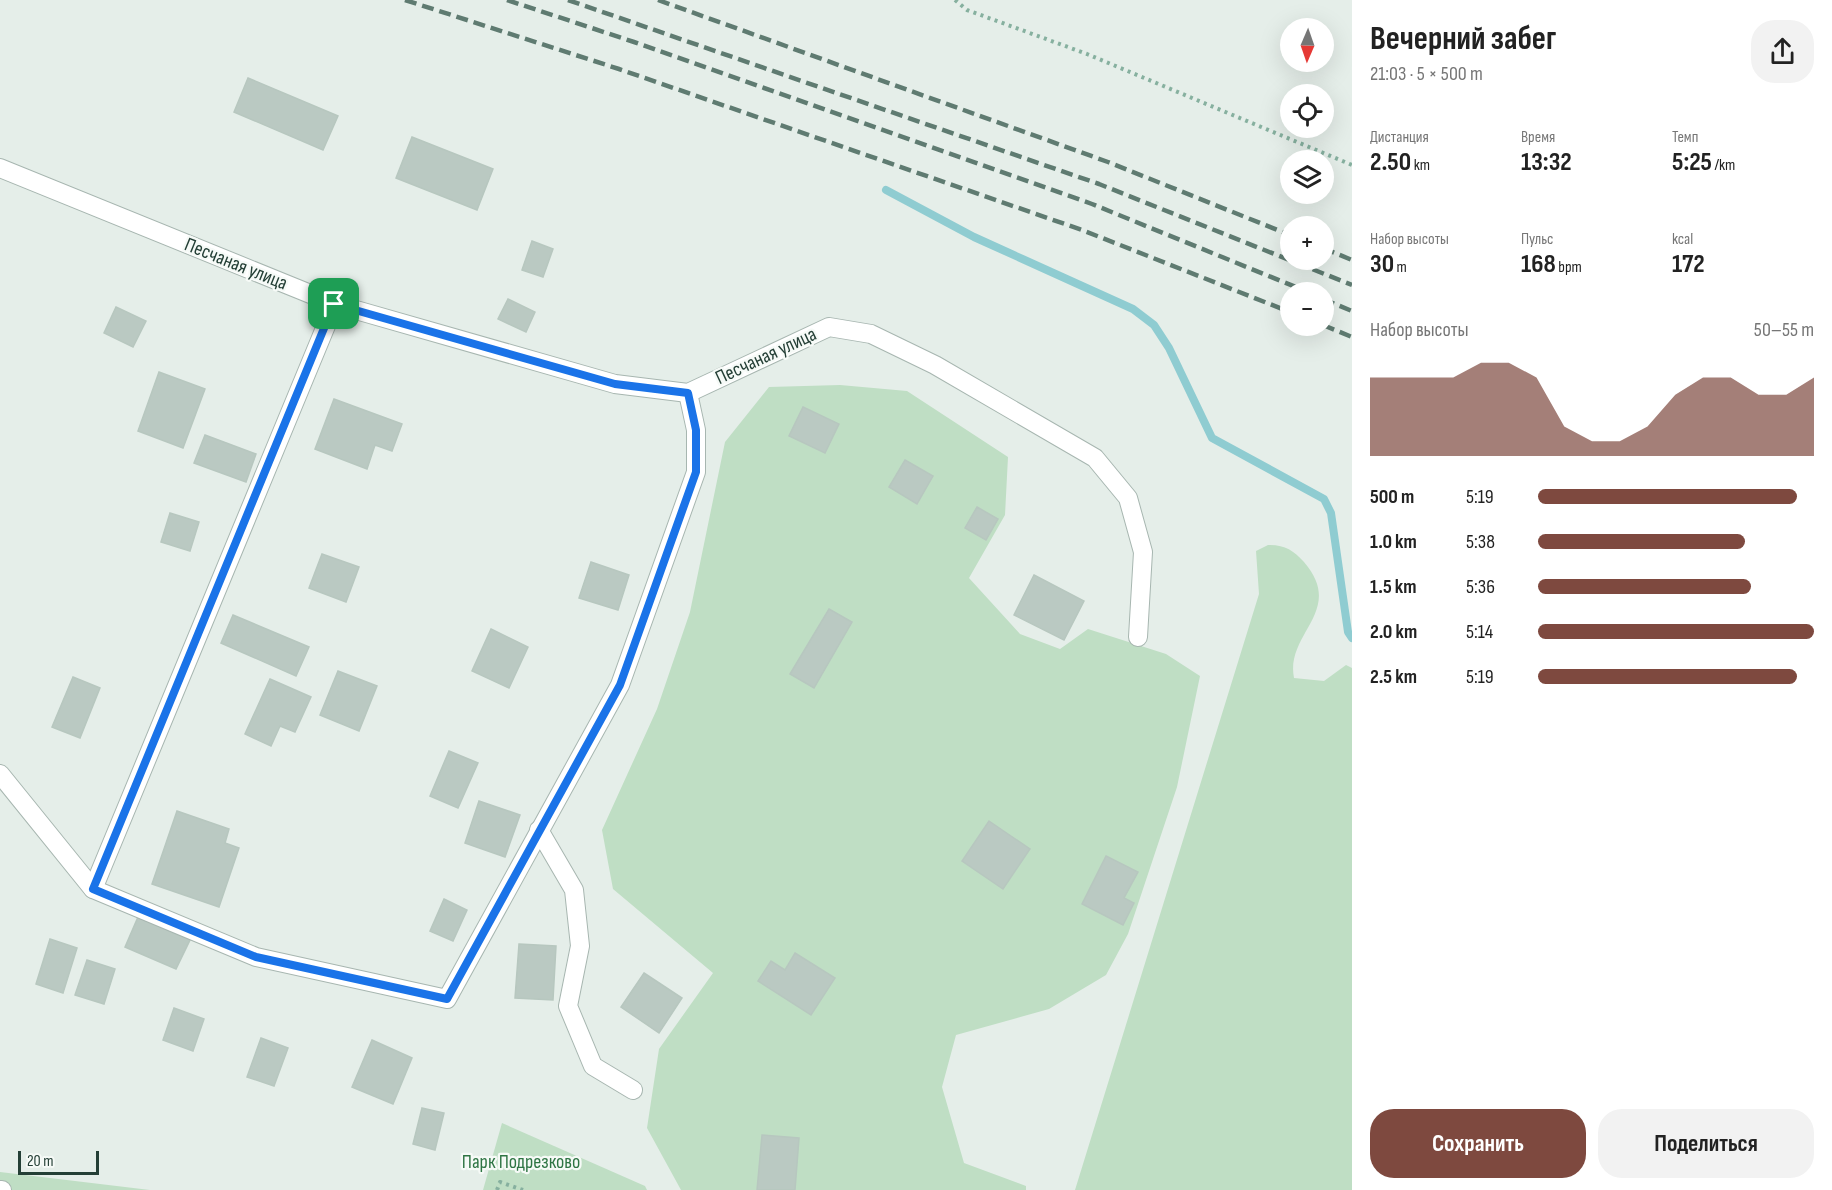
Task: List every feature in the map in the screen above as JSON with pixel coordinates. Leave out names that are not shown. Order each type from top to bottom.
[{"type":"street","name":"Песчаная улица","points":[[0,168],[334,304],[615,384],[688,393],[829,327],[870,334],[935,365],[1095,458],[1128,498],[1143,552],[1138,637]]},
{"type":"street","points":[[93,889],[334,304]]},
{"type":"street","points":[[0,774],[93,889],[256,957],[447,999],[620,685],[696,472],[696,430],[688,393]]},
{"type":"street","points":[[539,830],[574,890],[580,946],[568,1006],[593,1066],[633,1090]]},
{"type":"path","points":[[955,0],[967,10],[1087,54],[1352,165]]},
{"type":"path","points":[[497,1190],[500,1182],[523,1190]]},
{"type":"green space","points":[[840,385],[907,391],[1008,457],[1005,515],[969,578],[1020,634],[1060,649],[1088,629],[1166,654],[1200,676],[1177,787],[1128,934],[1106,975],[1049,1009],[956,1035],[942,1087],[964,1163],[1026,1186],[1026,1190],[681,1190],[647,1128],[659,1049],[713,973],[613,889],[602,830],[657,709],[690,612],[725,442],[769,387]]},
{"type":"green space","points":[[1268,545],[1284,547],[1300,558],[1315,579],[1319,594],[1317,608],[1298,648],[1294,662],[1294,678],[1324,681],[1346,665],[1352,668],[1352,1190],[1075,1190],[1259,594],[1256,551]]},
{"type":"green space","name":"Парк Подрезково","points":[[502,1123],[645,1186],[647,1190],[483,1190]]},
{"type":"green space","points":[[0,1172],[150,1190],[0,1190]]},
{"type":"building","points":[[248,78],[338,116],[323,150],[234,112]]},
{"type":"building","points":[[412,137],[493,169],[477,210],[396,178]]},
{"type":"building","points":[[532,241],[553,249],[543,277],[522,270]]},
{"type":"building","points":[[508,299],[535,312],[526,332],[498,319]]},
{"type":"building","points":[[116,307],[146,321],[133,347],[104,333]]},
{"type":"building","points":[[159,372],[205,389],[183,448],[138,431]]},
{"type":"building","points":[[334,399],[402,424],[392,451],[375,445],[367,469],[315,449]]},
{"type":"building","points":[[803,407],[839,424],[825,453],[789,436]]},
{"type":"building","points":[[205,435],[256,454],[246,482],[194,463]]},
{"type":"building","points":[[905,460],[933,476],[917,504],[889,487]]},
{"type":"building","points":[[977,507],[998,519],[986,540],[965,528]]},
{"type":"building","points":[[170,513],[199,522],[190,551],[161,542]]},
{"type":"building","points":[[322,554],[359,567],[346,602],[309,588]]},
{"type":"building","points":[[591,562],[629,575],[618,610],[579,598]]},
{"type":"building","points":[[1034,575],[1084,601],[1064,640],[1014,615]]},
{"type":"building","points":[[829,609],[852,622],[814,688],[790,674]]},
{"type":"building","points":[[233,615],[309,647],[296,676],[221,643]]},
{"type":"building","points":[[491,629],[528,647],[509,688],[472,671]]},
{"type":"building","points":[[338,671],[377,686],[359,731],[320,715]]},
{"type":"building","points":[[73,677],[100,688],[80,738],[52,727]]},
{"type":"building","points":[[270,679],[311,697],[295,732],[280,726],[271,746],[245,734]]},
{"type":"building","points":[[449,751],[478,763],[458,808],[430,796]]},
{"type":"building","points":[[479,801],[520,815],[505,857],[465,843]]},
{"type":"building","points":[[177,811],[229,829],[225,843],[239,848],[219,907],[152,884]]},
{"type":"building","points":[[989,821],[1030,849],[1003,889],[962,861]]},
{"type":"building","points":[[1106,856],[1138,872],[1124,898],[1134,903],[1123,925],[1082,904]]},
{"type":"building","points":[[444,899],[467,910],[453,941],[430,931]]},
{"type":"building","points":[[138,917],[190,940],[176,969],[125,947]]},
{"type":"building","points":[[50,939],[77,948],[63,993],[36,984]]},
{"type":"building","points":[[519,944],[556,946],[553,1000],[515,998]]},
{"type":"building","points":[[795,953],[835,978],[811,1015],[758,981],[771,961],[785,970]]},
{"type":"building","points":[[87,960],[115,969],[104,1004],[75,995]]},
{"type":"building","points":[[644,973],[682,998],[659,1033],[621,1007]]},
{"type":"building","points":[[174,1008],[204,1019],[193,1051],[163,1040]]},
{"type":"building","points":[[261,1038],[288,1048],[274,1086],[247,1077]]},
{"type":"building","points":[[372,1040],[412,1058],[393,1104],[352,1087]]},
{"type":"building","points":[[422,1108],[444,1113],[435,1150],[413,1144]]},
{"type":"building","points":[[762,1135],[799,1138],[795,1190],[757,1190]]},
{"type":"waterway","points":[[886,190],[974,237],[1133,309],[1154,325],[1169,348],[1212,438],[1324,499],[1331,513],[1348,632],[1352,638]]},
{"type":"railway","points":[[405,0],[619,69],[1082,230],[1280,308]]},
{"type":"railway","points":[[507,0],[634,42],[1092,204],[1283,282]]},
{"type":"railway","points":[[568,0],[1099,184],[1352,285]]},
{"type":"railway","points":[[658,0],[1108,162],[1280,231]]},
{"type":"railway","points":[[1334,253],[1352,260]]},
{"type":"railway","points":[[1334,304],[1352,311]]},
{"type":"railway","points":[[1334,330],[1352,337]]},
{"type":"route","points":[[334,304],[615,384],[688,393],[696,430],[696,472],[620,685],[447,999],[256,957],[93,889],[334,304]]}]
